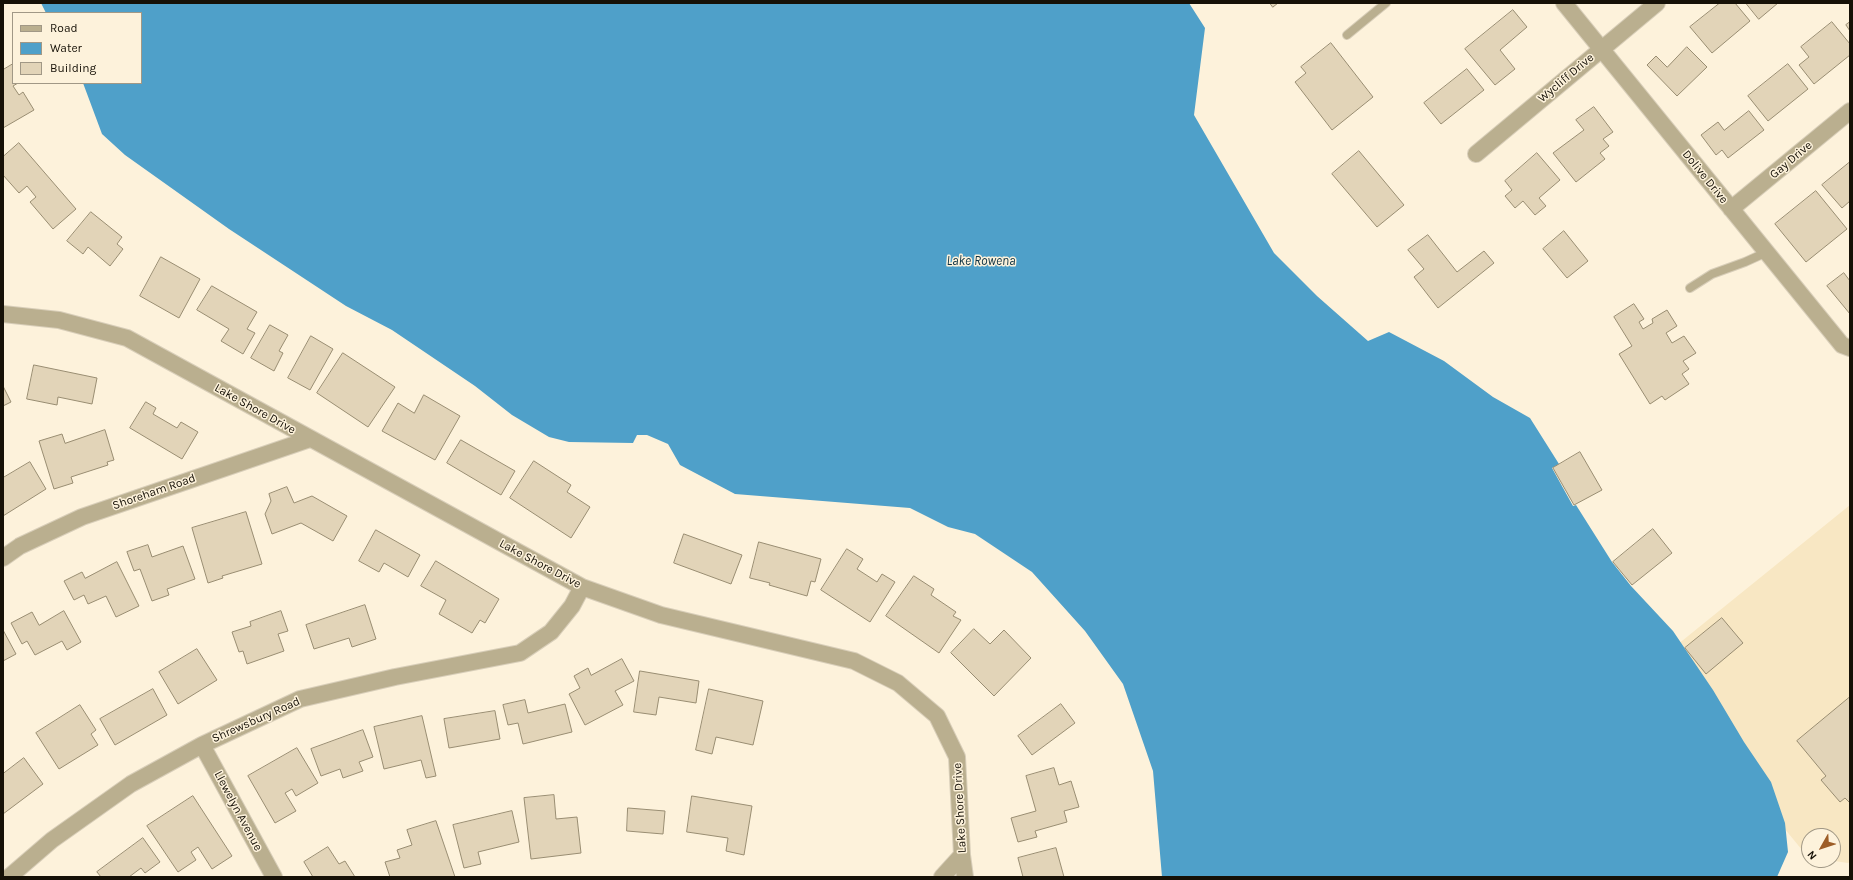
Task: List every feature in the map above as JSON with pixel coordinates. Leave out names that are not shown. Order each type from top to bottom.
[{"type":"street","name":"Dolive Drive","points":[[1564,3],[1842,345],[1850,348]]},
{"type":"street","name":"Wycliff Drive","points":[[1476,154],[1657,3]]},
{"type":"street","name":"Gay Drive","points":[[1731,209],[1850,111]]},
{"type":"street","name":"Lake Shore Drive","points":[[3,314],[59,320],[126,338],[582,587],[661,615],[854,661],[898,683],[937,716],[958,757],[962,855],[965,877]]},
{"type":"street","name":"Shoreham Road","points":[[3,558],[20,546],[82,517],[310,439]]},
{"type":"street","name":"Shrewsbury Road","points":[[9,877],[52,840],[131,784],[202,745],[300,699],[396,677],[520,653],[551,632],[572,606],[582,587]]},
{"type":"street","name":"Llewelyn Avenue","points":[[202,745],[274,877]]},
{"type":"street","points":[[942,877],[962,855]]},
{"type":"lane","points":[[1347,35],[1386,3]]},
{"type":"lane","points":[[1690,288],[1712,274],[1767,252]]},
{"type":"shaded area","points":[[1850,505],[1850,862],[1841,862],[1841,828],[1801,828],[1801,849],[1651,666]]},
{"type":"water","name":"Lake Rowena","points":[[41,3],[1189,3],[1205,28],[1194,115],[1274,253],[1317,296],[1368,341],[1389,332],[1444,361],[1493,397],[1530,418],[1559,464],[1552,468],[1573,506],[1576,505],[1612,562],[1631,586],[1673,631],[1713,690],[1744,742],[1771,782],[1785,823],[1788,852],[1777,877],[1162,877],[1153,771],[1123,684],[1085,631],[1032,572],[975,534],[948,527],[910,508],[735,494],[680,465],[668,444],[647,435],[637,435],[633,443],[569,442],[549,437],[512,415],[475,386],[392,330],[346,306],[229,229],[125,155],[102,134],[83,84],[142,84],[142,12],[46,12]]},
{"type":"building","points":[[1270,3],[1278,3],[1273,7]]},
{"type":"building","points":[[1720,3],[1735,3],[1750,21],[1712,53],[1690,27]]},
{"type":"building","points":[[1746,3],[1778,3],[1759,19]]},
{"type":"building","points":[[1513,10],[1527,27],[1500,50],[1515,69],[1495,85],[1465,49]]},
{"type":"building","points":[[1832,22],[1850,44],[1850,55],[1814,84],[1799,65],[1809,57],[1801,47]]},
{"type":"building","points":[[1850,22],[1850,31],[1846,25]]},
{"type":"building","points":[[1331,43],[1373,97],[1332,130],[1295,82],[1306,73],[1301,67]]},
{"type":"building","points":[[1687,47],[1707,67],[1677,96],[1647,65],[1656,56],[1667,67]]},
{"type":"building","points":[[1788,64],[1808,89],[1768,121],[1748,96]]},
{"type":"building","points":[[12,65],[12,84],[16,84],[13,86],[19,95],[23,92],[34,110],[3,128],[3,70]]},
{"type":"building","points":[[1467,69],[1484,90],[1441,124],[1424,103]]},
{"type":"building","points":[[1594,107],[1613,132],[1603,139],[1609,146],[1600,153],[1605,159],[1576,182],[1553,153],[1584,130],[1576,120]]},
{"type":"building","points":[[1749,111],[1764,130],[1728,158],[1722,150],[1716,155],[1701,135],[1718,122],[1724,130]]},
{"type":"building","points":[[19,143],[76,209],[53,229],[30,202],[36,197],[27,186],[19,193],[3,175],[3,157]]},
{"type":"building","points":[[1359,151],[1404,205],[1377,227],[1332,174]]},
{"type":"building","points":[[1537,153],[1560,180],[1539,198],[1546,206],[1535,215],[1523,201],[1515,208],[1505,196],[1512,190],[1505,181]]},
{"type":"building","points":[[1850,162],[1850,201],[1842,208],[1822,185]]},
{"type":"building","points":[[1816,191],[1847,229],[1806,262],[1775,224]]},
{"type":"building","points":[[91,212],[122,237],[117,244],[123,249],[110,266],[88,247],[83,254],[67,241]]},
{"type":"building","points":[[1564,231],[1588,261],[1567,278],[1543,249]]},
{"type":"building","points":[[1428,235],[1457,272],[1484,251],[1494,263],[1438,308],[1414,277],[1424,269],[1408,250]]},
{"type":"building","points":[[161,257],[200,279],[179,318],[140,296]]},
{"type":"building","points":[[1844,273],[1850,281],[1850,314],[1827,286]]},
{"type":"building","points":[[212,286],[257,312],[247,329],[255,333],[243,354],[221,341],[229,329],[197,310]]},
{"type":"building","points":[[1634,304],[1644,319],[1639,322],[1643,329],[1653,323],[1652,319],[1667,310],[1677,326],[1666,333],[1672,343],[1684,336],[1696,353],[1683,361],[1689,369],[1682,374],[1689,384],[1665,400],[1662,396],[1650,404],[1619,354],[1632,346],[1614,317]]},
{"type":"building","points":[[270,325],[288,335],[279,351],[283,353],[274,371],[251,358]]},
{"type":"building","points":[[311,336],[333,349],[310,390],[288,378]]},
{"type":"building","points":[[343,353],[395,387],[368,427],[317,393]]},
{"type":"building","points":[[34,365],[97,378],[92,404],[58,397],[57,405],[27,399]]},
{"type":"building","points":[[3,386],[11,402],[3,406]]},
{"type":"building","points":[[424,395],[460,416],[435,460],[382,431],[398,403],[414,413]]},
{"type":"building","points":[[146,402],[156,408],[153,414],[177,428],[181,422],[198,432],[182,459],[130,428]]},
{"type":"building","points":[[105,430],[114,460],[107,462],[108,465],[71,477],[73,483],[54,489],[39,441],[62,434],[65,443]]},
{"type":"building","points":[[461,440],[515,471],[501,495],[447,463]]},
{"type":"building","points":[[1580,452],[1602,490],[1574,505],[1553,468]]},
{"type":"building","points":[[534,461],[571,485],[567,492],[590,507],[571,538],[510,498]]},
{"type":"building","points":[[30,462],[46,489],[3,516],[3,478]]},
{"type":"building","points":[[287,487],[294,503],[312,496],[347,516],[333,541],[301,523],[272,534],[265,514],[271,501],[269,494]]},
{"type":"building","points":[[246,512],[262,564],[222,576],[223,578],[208,583],[192,528]]},
{"type":"building","points":[[1653,529],[1672,553],[1632,585],[1613,562]]},
{"type":"building","points":[[376,530],[420,555],[408,577],[384,563],[379,572],[359,561]]},
{"type":"building","points":[[684,534],[742,555],[731,584],[674,563]]},
{"type":"building","points":[[759,542],[821,559],[815,582],[811,581],[807,596],[769,585],[770,583],[750,578]]},
{"type":"building","points":[[148,545],[152,557],[183,546],[195,579],[167,589],[169,595],[152,601],[140,569],[134,571],[127,552]]},
{"type":"building","points":[[847,549],[863,559],[857,569],[877,582],[882,574],[895,582],[870,622],[821,590]]},
{"type":"building","points":[[436,561],[499,599],[485,623],[480,620],[472,633],[439,614],[446,600],[421,586]]},
{"type":"building","points":[[117,562],[139,606],[116,617],[106,596],[88,604],[84,595],[74,600],[64,581],[82,572],[85,578]]},
{"type":"building","points":[[914,576],[934,589],[931,595],[956,612],[953,616],[961,620],[939,653],[886,616]]},
{"type":"building","points":[[365,605],[376,639],[352,647],[349,638],[314,649],[306,625]]},
{"type":"building","points":[[64,611],[81,642],[67,650],[62,641],[35,655],[27,641],[22,644],[11,623],[32,612],[39,625]]},
{"type":"building","points":[[281,611],[288,631],[278,634],[284,651],[247,664],[243,651],[239,652],[232,632],[251,626],[250,622]]},
{"type":"building","points":[[1722,618],[1743,643],[1706,674],[1685,648]]},
{"type":"building","points":[[974,629],[990,644],[1004,630],[1031,658],[994,696],[951,653]]},
{"type":"building","points":[[3,630],[16,654],[3,661]]},
{"type":"building","points":[[197,649],[217,680],[178,704],[159,672]]},
{"type":"building","points":[[622,659],[634,681],[615,691],[623,705],[585,725],[569,694],[580,688],[574,676],[588,668],[591,675]]},
{"type":"building","points":[[640,671],[699,681],[696,703],[659,697],[656,715],[634,712]]},
{"type":"building","points":[[153,689],[167,715],[115,745],[100,719]]},
{"type":"building","points":[[709,689],[763,701],[753,745],[716,737],[712,754],[696,750]]},
{"type":"building","points":[[1850,697],[1850,803],[1845,798],[1840,802],[1821,780],[1826,776],[1797,741]]},
{"type":"building","points":[[525,700],[528,713],[565,704],[572,732],[523,744],[518,723],[508,725],[503,705]]},
{"type":"building","points":[[1061,704],[1075,723],[1032,755],[1018,736]]},
{"type":"building","points":[[80,705],[96,730],[91,734],[98,745],[59,769],[36,733]]},
{"type":"building","points":[[495,711],[500,739],[449,748],[444,719]]},
{"type":"building","points":[[422,716],[436,776],[426,778],[421,760],[384,769],[374,727]]},
{"type":"building","points":[[363,730],[373,757],[359,762],[363,771],[343,778],[340,769],[321,776],[311,749]]},
{"type":"building","points":[[297,748],[318,783],[296,796],[292,789],[285,793],[296,811],[275,823],[248,776]]},
{"type":"building","points":[[24,758],[43,784],[3,814],[3,774]]},
{"type":"building","points":[[1054,768],[1059,785],[1071,781],[1079,807],[1064,811],[1067,822],[1035,831],[1037,837],[1018,842],[1011,818],[1036,811],[1026,776]]},
{"type":"building","points":[[554,795],[556,819],[577,817],[581,853],[531,859],[524,798]]},
{"type":"building","points":[[193,796],[232,856],[212,869],[198,847],[191,852],[196,860],[178,872],[147,826]]},
{"type":"building","points":[[692,796],[752,806],[744,855],[726,851],[728,838],[687,832]]},
{"type":"building","points":[[628,808],[665,811],[663,834],[627,831]]},
{"type":"building","points":[[512,811],[519,842],[478,852],[481,864],[464,868],[453,825]]},
{"type":"building","points":[[436,821],[455,877],[390,877],[385,862],[400,858],[397,850],[412,845],[407,830]]},
{"type":"building","points":[[143,838],[160,862],[145,873],[141,868],[129,877],[101,877],[97,872]]},
{"type":"building","points":[[328,847],[339,864],[345,861],[355,877],[313,877],[304,862]]},
{"type":"building","points":[[1056,848],[1064,877],[1023,877],[1018,858]]}]
